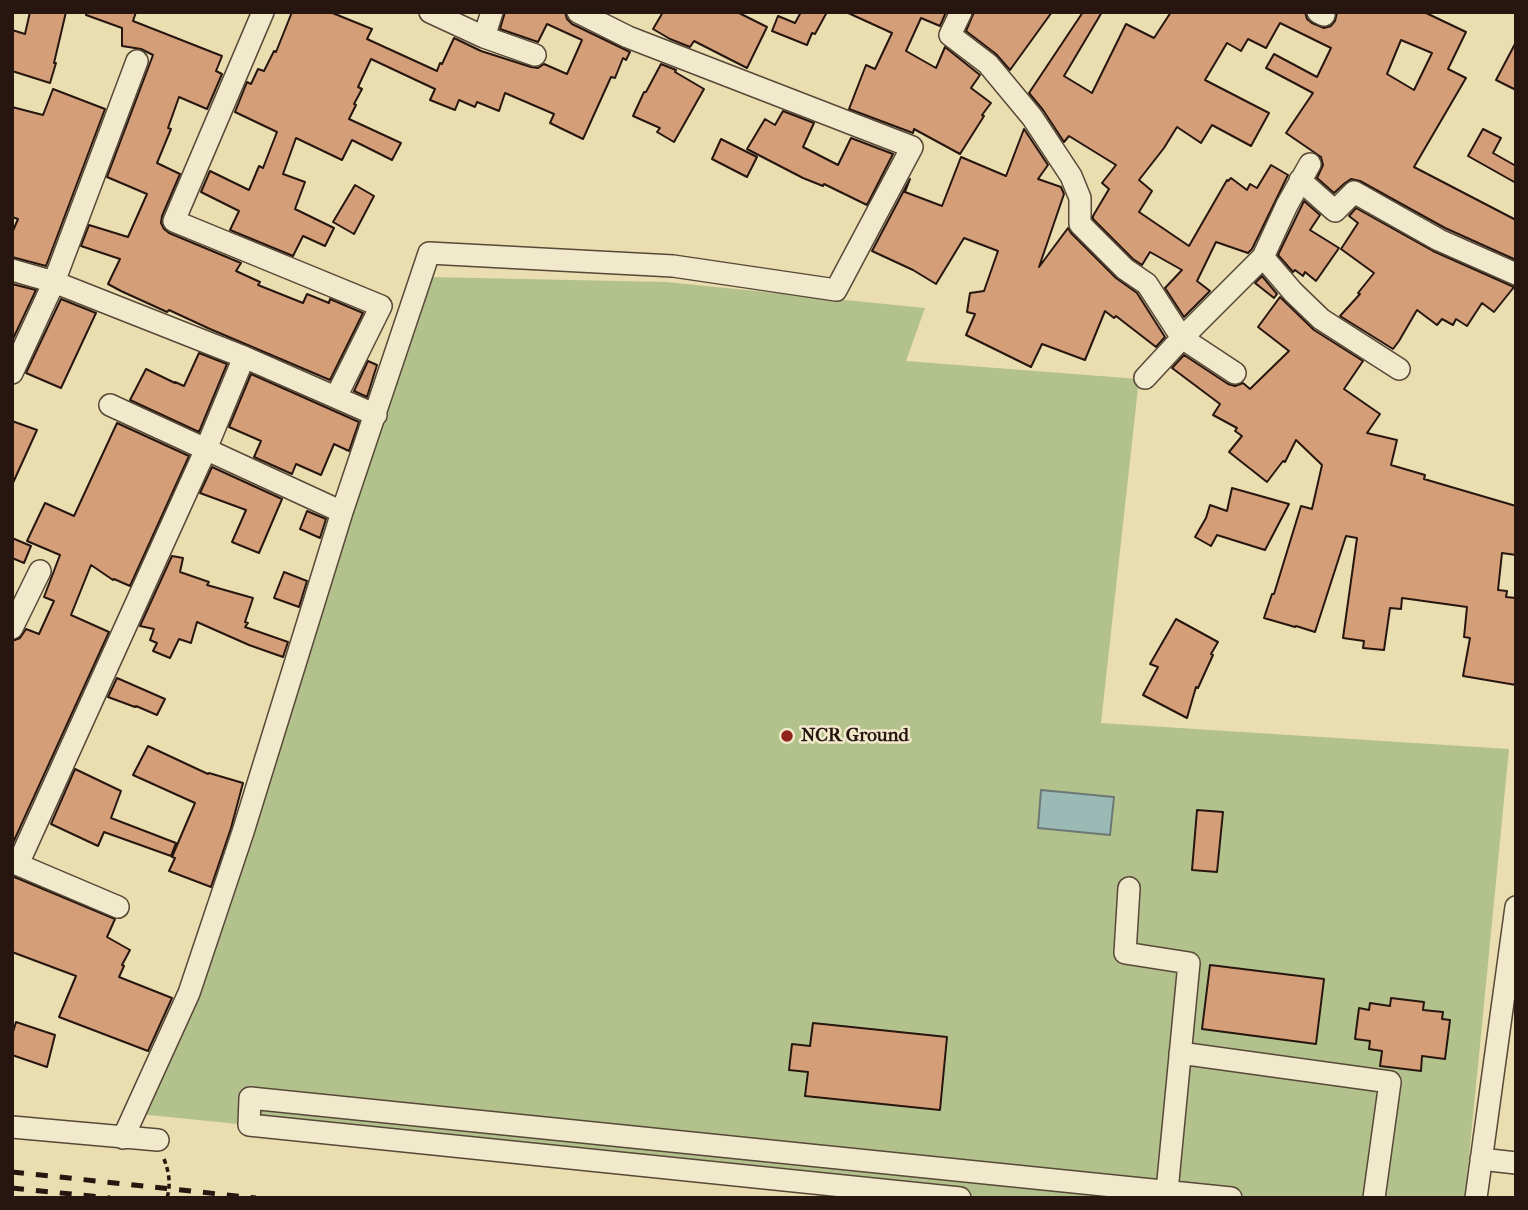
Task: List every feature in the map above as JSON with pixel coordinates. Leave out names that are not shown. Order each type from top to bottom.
[{"type":"street","points":[[263,12],[174,221],[381,306],[336,397]]},
{"type":"street","points":[[430,12],[484,37],[535,55]]},
{"type":"street","points":[[484,37],[492,12]]},
{"type":"street","points":[[123,1138],[189,993],[243,832],[342,512],[429,253],[673,266],[836,290],[912,147],[628,37],[578,12]]},
{"type":"street","points":[[961,12],[950,35],[988,64],[1032,117],[1071,176],[1080,198],[1080,224],[1125,269],[1147,284],[1182,338],[1235,373]]},
{"type":"street","points":[[12,373],[54,282],[137,61]]},
{"type":"street","points":[[1145,378],[1263,257],[1305,172],[1335,211],[1354,192],[1439,240],[1516,274]]},
{"type":"street","points":[[1263,257],[1321,319],[1399,369]]},
{"type":"street","points":[[12,270],[54,282],[244,357],[376,415]]},
{"type":"street","points":[[118,908],[15,863],[206,449],[244,357]]},
{"type":"street","points":[[110,405],[342,512]]},
{"type":"street","points":[[12,628],[40,571]]},
{"type":"street","points":[[1129,888],[1125,953],[1189,963],[1167,1191]]},
{"type":"street","points":[[1476,1198],[1511,973],[1516,907]]},
{"type":"street","points":[[1180,1053],[1390,1082],[1374,1198]]},
{"type":"street","points":[[960,1198],[249,1125],[250,1098],[1231,1198]]},
{"type":"street","points":[[12,1128],[158,1140]]},
{"type":"street","points":[[1481,1159],[1516,1163]]},
{"type":"path","points":[[158,1140],[169,1175],[170,1189],[167,1198]]},
{"type":"green space","name":"NCR Ground","points":[[429,277],[666,282],[925,308],[906,361],[1139,379],[1101,723],[1509,749],[1465,1198],[970,1198],[139,1114]]},
{"type":"water","points":[[1041,790],[1114,797],[1110,835],[1038,828]]},
{"type":"building","points":[[30,12],[66,12],[50,83],[12,71],[12,30],[25,34]]},
{"type":"building","points":[[86,12],[136,12],[133,21],[222,56],[216,71],[222,74],[207,109],[179,97],[168,128],[171,129],[157,163],[180,174],[161,223],[169,233],[241,263],[236,271],[260,282],[258,285],[303,303],[307,294],[329,303],[330,299],[363,313],[330,380],[121,291],[108,284],[120,259],[81,246],[89,225],[128,237],[147,194],[107,177],[153,55],[141,49],[122,46],[122,28],[86,15]]},
{"type":"building","points":[[292,12],[330,12],[372,29],[367,39],[437,71],[454,38],[481,51],[531,67],[538,68],[544,64],[567,74],[582,40],[547,24],[538,42],[500,29],[505,12],[565,12],[572,24],[630,52],[626,60],[623,58],[615,78],[611,77],[583,139],[550,123],[554,114],[505,93],[499,111],[477,102],[475,107],[459,100],[455,110],[430,100],[435,89],[371,59],[358,87],[362,89],[349,119],[401,143],[392,160],[352,140],[342,160],[296,138],[283,174],[305,182],[295,209],[334,228],[325,246],[303,236],[293,256],[230,230],[239,211],[201,192],[210,171],[249,190],[259,166],[263,168],[277,132],[235,112],[247,82],[251,84],[258,69],[264,71],[274,51],[276,52]]},
{"type":"building","points":[[663,12],[737,12],[767,27],[747,68],[694,41],[690,47],[653,29]]},
{"type":"building","points":[[801,12],[827,12],[807,45],[772,31],[778,16],[795,23]]},
{"type":"building","points":[[846,12],[946,12],[940,26],[921,18],[906,51],[936,68],[945,47],[980,75],[971,88],[991,103],[960,154],[914,129],[913,133],[849,109],[866,65],[875,69],[892,33]]},
{"type":"building","points":[[974,12],[1052,12],[1010,70],[996,54],[966,31]]},
{"type":"building","points":[[1083,12],[1102,12],[1064,76],[1092,93],[1126,24],[1154,38],[1171,12],[1305,12],[1307,19],[1324,28],[1331,26],[1337,12],[1424,12],[1466,32],[1448,69],[1466,78],[1414,167],[1516,220],[1516,260],[1445,228],[1360,181],[1351,179],[1334,193],[1317,178],[1323,165],[1321,157],[1286,133],[1313,93],[1266,68],[1274,54],[1317,77],[1331,48],[1280,23],[1266,48],[1248,39],[1241,51],[1227,43],[1205,80],[1269,113],[1251,146],[1212,125],[1201,143],[1177,127],[1139,180],[1152,191],[1139,212],[1189,246],[1227,180],[1231,178],[1247,190],[1250,184],[1257,188],[1271,165],[1288,175],[1248,253],[1216,242],[1197,281],[1210,291],[1184,317],[1165,288],[1182,270],[1150,252],[1142,265],[1093,219],[1109,189],[1102,183],[1116,165],[1069,136],[1064,142],[1029,93]],"holes":[[[1401,40],[1432,53],[1414,90],[1387,74]]]},
{"type":"building","points":[[1516,42],[1516,90],[1496,80]]},
{"type":"building","points":[[661,64],[676,70],[675,72],[704,89],[674,142],[657,132],[660,128],[633,116]]},
{"type":"building","points":[[53,89],[105,109],[46,266],[12,257],[12,233],[18,219],[12,217],[12,107],[43,115]]},
{"type":"building","points":[[783,111],[814,123],[803,147],[838,165],[851,138],[893,154],[867,205],[824,184],[823,186],[803,178],[747,149],[765,119],[775,125]]},
{"type":"building","points":[[1024,129],[1048,165],[1038,179],[1061,187],[1064,194],[1039,267],[1068,228],[1116,278],[1137,293],[1165,337],[1156,347],[1116,316],[1114,318],[1105,311],[1085,360],[1042,344],[1031,367],[966,335],[975,314],[967,312],[970,293],[984,291],[998,251],[964,238],[936,284],[872,251],[910,179],[905,192],[942,206],[961,157],[1006,176]]},
{"type":"building","points":[[1483,129],[1501,138],[1493,153],[1516,166],[1516,183],[1468,156]]},
{"type":"building","points":[[721,139],[757,157],[747,177],[712,159]]},
{"type":"building","points":[[355,185],[374,196],[354,234],[333,222]]},
{"type":"building","points":[[1304,201],[1320,215],[1310,230],[1339,248],[1316,281],[1305,272],[1303,276],[1295,270],[1293,272],[1278,255]]},
{"type":"building","points":[[1356,208],[1433,251],[1514,287],[1494,312],[1482,303],[1467,326],[1456,319],[1453,325],[1442,319],[1437,325],[1417,310],[1393,349],[1340,316],[1374,273],[1341,249],[1358,223],[1349,216]]},
{"type":"building","points":[[1262,276],[1277,294],[1274,298],[1255,283]]},
{"type":"building","points":[[12,284],[36,290],[12,341]]},
{"type":"building","points":[[1280,297],[1314,330],[1363,361],[1344,389],[1380,414],[1367,433],[1397,440],[1391,465],[1425,475],[1424,479],[1516,506],[1516,555],[1502,553],[1498,590],[1507,591],[1506,597],[1516,598],[1516,685],[1463,676],[1470,638],[1464,637],[1467,607],[1402,598],[1401,609],[1390,608],[1384,650],[1363,648],[1364,641],[1343,638],[1357,538],[1346,536],[1315,632],[1264,618],[1301,506],[1312,509],[1322,465],[1296,440],[1285,462],[1283,461],[1267,482],[1229,452],[1242,436],[1235,431],[1237,428],[1213,415],[1220,404],[1172,368],[1184,355],[1228,384],[1235,386],[1243,383],[1250,389],[1289,351],[1258,327]]},
{"type":"building","points":[[61,299],[96,313],[61,388],[26,373]]},
{"type":"building","points":[[199,353],[227,364],[199,432],[130,400],[146,369],[184,386]]},
{"type":"building","points":[[368,361],[377,365],[367,397],[354,391]]},
{"type":"building","points":[[251,374],[359,422],[349,451],[334,444],[321,475],[296,464],[292,474],[254,457],[261,441],[229,427]]},
{"type":"building","points":[[12,421],[37,430],[12,485]]},
{"type":"building","points":[[117,423],[189,456],[130,586],[113,580],[91,565],[71,615],[109,632],[12,845],[12,641],[20,638],[26,629],[39,634],[54,601],[44,597],[60,555],[27,541],[45,503],[74,516]]},
{"type":"building","points":[[212,467],[282,499],[259,553],[232,542],[246,510],[200,493]]},
{"type":"building","points":[[1232,488],[1289,504],[1265,550],[1217,535],[1211,546],[1195,537],[1210,505],[1227,511]]},
{"type":"building","points":[[307,511],[326,519],[320,538],[300,529]]},
{"type":"building","points":[[12,538],[31,546],[24,563],[12,558]]},
{"type":"building","points":[[172,556],[183,558],[180,572],[209,582],[207,585],[253,598],[245,627],[288,642],[283,657],[197,622],[191,643],[179,639],[170,658],[153,651],[157,643],[150,640],[154,629],[140,626]]},
{"type":"building","points":[[284,572],[307,581],[299,607],[274,598]]},
{"type":"building","points":[[1176,619],[1218,642],[1198,688],[1196,687],[1187,718],[1143,695],[1158,667],[1150,664]]},
{"type":"building","points":[[117,678],[165,699],[157,715],[108,697]]},
{"type":"building","points":[[148,746],[208,774],[243,783],[211,887],[169,871],[175,858],[172,857],[195,803],[133,775]]},
{"type":"building","points":[[75,769],[121,791],[111,818],[176,843],[171,856],[104,832],[98,846],[51,824]]},
{"type":"building","points":[[1197,810],[1223,812],[1217,872],[1192,870]]},
{"type":"building","points":[[12,876],[115,919],[107,937],[130,950],[119,977],[172,998],[148,1051],[59,1017],[76,976],[12,952]]},
{"type":"building","points":[[1210,965],[1324,979],[1316,1044],[1202,1029]]},
{"type":"building","points":[[1391,998],[1424,1002],[1423,1010],[1443,1012],[1442,1019],[1450,1020],[1445,1059],[1422,1056],[1421,1071],[1380,1066],[1382,1051],[1369,1049],[1370,1041],[1355,1039],[1359,1008],[1369,1010],[1370,1003],[1390,1006]]},
{"type":"building","points":[[16,1022],[55,1035],[47,1067],[12,1055],[12,1035]]},
{"type":"building","points":[[813,1023],[947,1037],[940,1110],[805,1096],[808,1072],[789,1070],[792,1044],[810,1046]]},
{"type":"railway","points":[[12,1172],[256,1198]]},
{"type":"railway","points":[[12,1188],[110,1198]]},
{"type":"place","name":"NCR Ground","points":[[787,736]]}]
